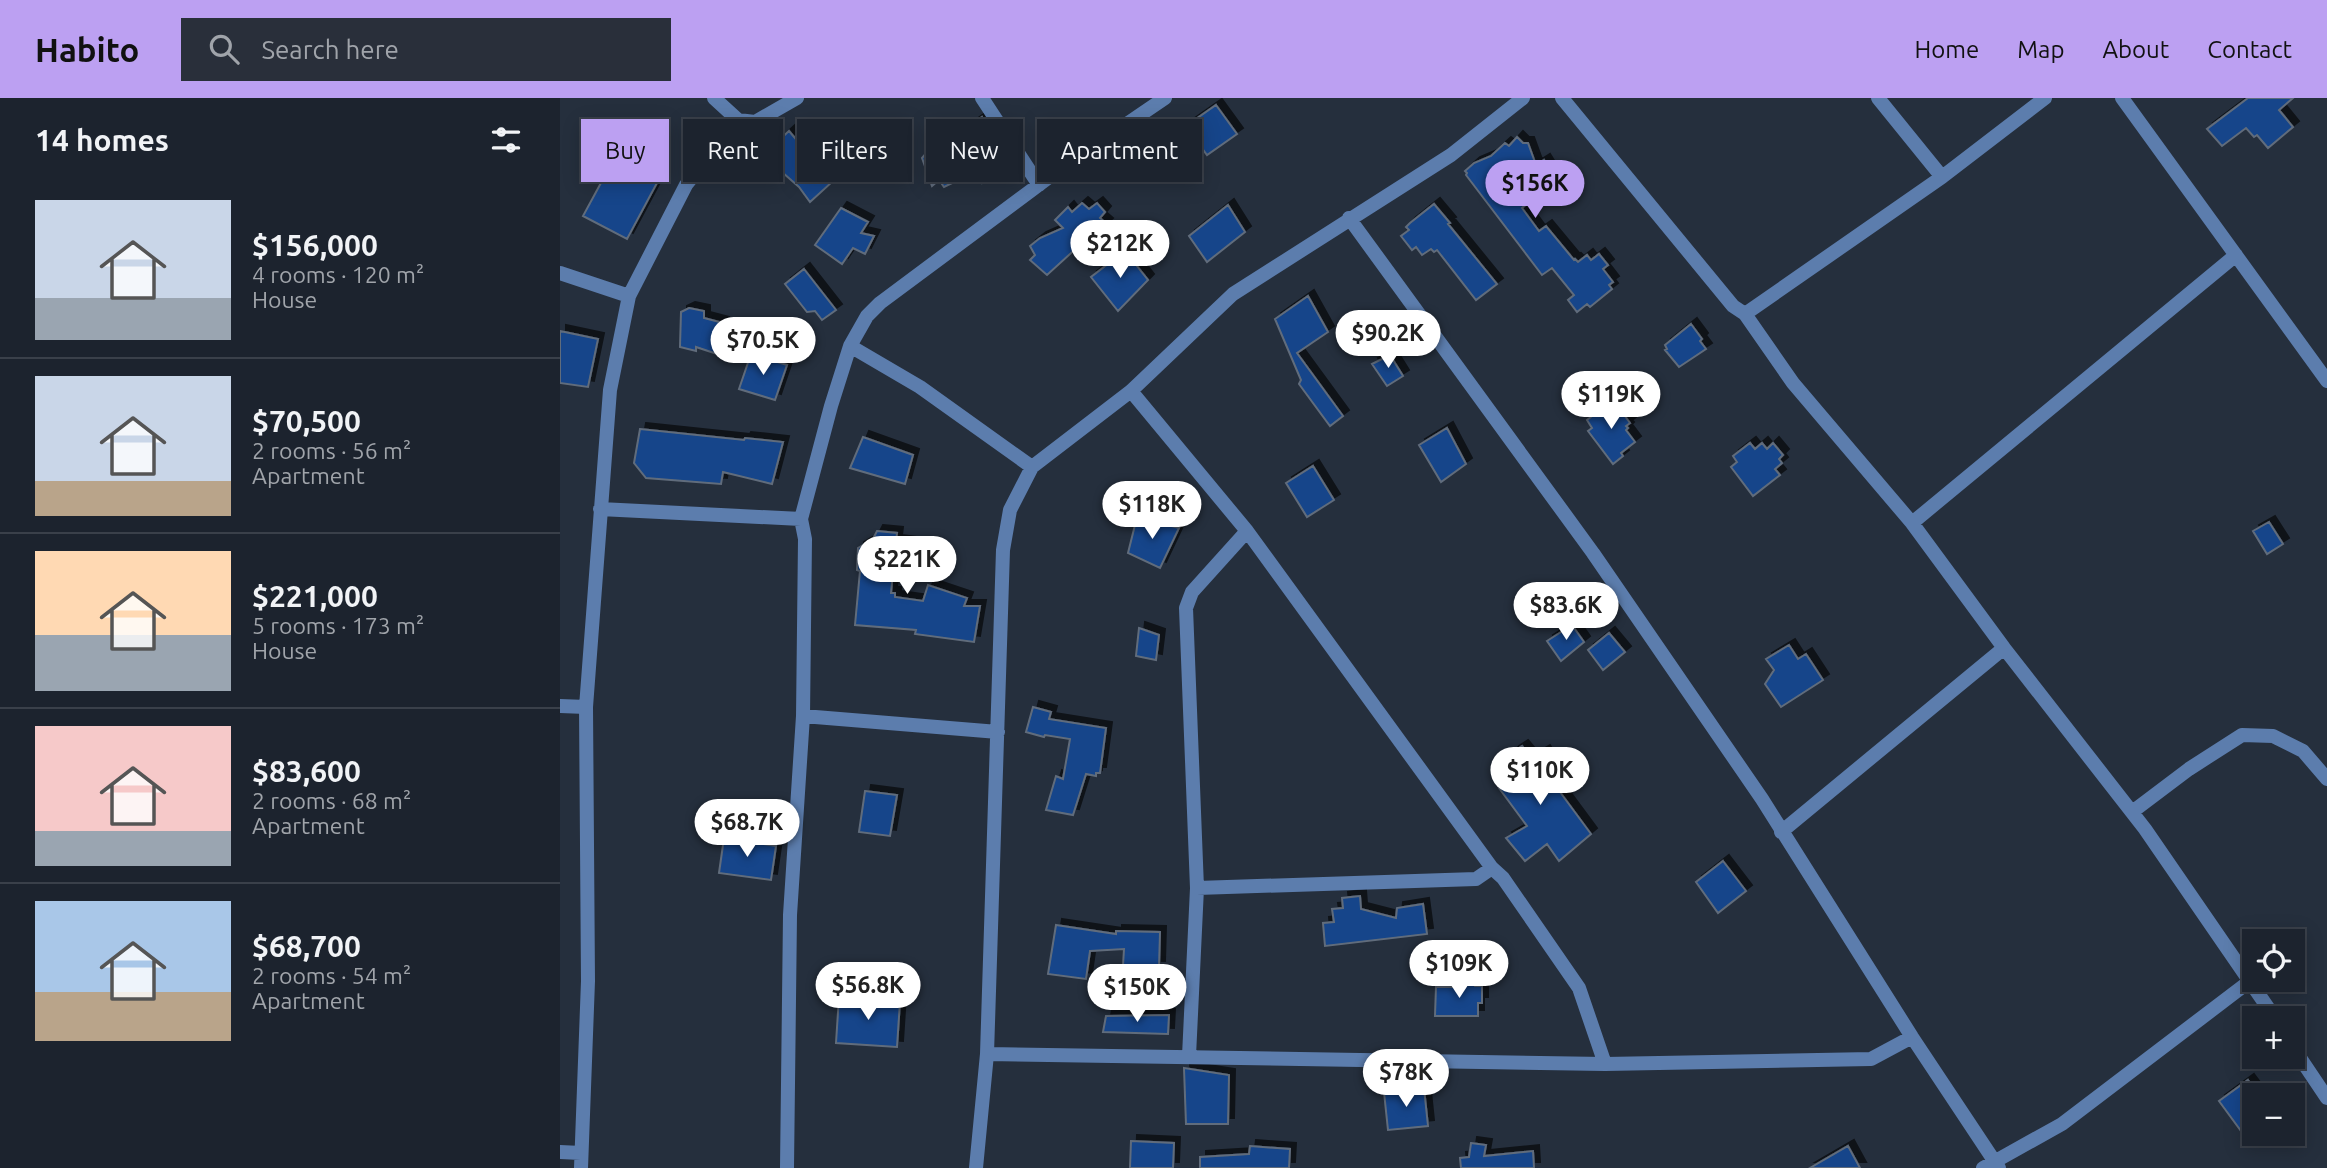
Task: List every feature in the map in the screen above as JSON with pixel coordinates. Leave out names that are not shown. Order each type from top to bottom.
[{"type":"street","points":[[714,98],[737,119]]},
{"type":"street","points":[[760,119],[797,98]]},
{"type":"street","points":[[982,98],[1039,185]]},
{"type":"street","points":[[787,1168],[790,915],[803,716],[805,540],[801,519],[850,346],[867,316],[880,303],[1039,185],[1165,98]]},
{"type":"street","points":[[976,1168],[987,1054],[1003,550],[1010,510],[1032,467],[1131,391],[1233,294],[1451,155],[1523,98]]},
{"type":"street","points":[[1562,98],[1732,306],[1745,314],[1793,383],[1912,523],[2004,648],[2132,812],[2242,970]]},
{"type":"street","points":[[1878,98],[1942,177]]},
{"type":"street","points":[[1745,314],[1942,177],[2045,98]]},
{"type":"street","points":[[2122,98],[2327,381]]},
{"type":"street","points":[[560,1152],[581,1161],[588,981],[586,706],[610,390],[629,296],[688,182]]},
{"type":"street","points":[[1349,218],[1593,553],[1762,799],[1993,1166],[2062,1124],[2242,988]]},
{"type":"street","points":[[1912,523],[2236,255]]},
{"type":"street","points":[[560,273],[629,296]]},
{"type":"street","points":[[850,346],[920,387],[1032,467]]},
{"type":"street","points":[[1131,391],[1247,531],[1492,868],[1503,878],[1580,988],[1605,1064]]},
{"type":"street","points":[[600,509],[801,519]]},
{"type":"street","points":[[1189,1056],[1198,888],[1186,608],[1192,592],[1247,531]]},
{"type":"street","points":[[1781,832],[2004,648]]},
{"type":"street","points":[[560,706],[586,706]]},
{"type":"street","points":[[803,716],[998,732]]},
{"type":"street","points":[[2132,812],[2189,769],[2242,735],[2273,736],[2303,751],[2327,779]]},
{"type":"street","points":[[1198,888],[1476,879],[1492,868]]},
{"type":"street","points":[[987,1054],[1605,1064],[1871,1059],[1912,1037]]},
{"type":"street","points":[[2305,1065],[2327,1098]]},
{"type":"building","points":[[2248,98],[2293,98],[2279,110],[2293,127],[2268,148],[2257,135],[2254,137],[2246,128],[2222,146],[2207,129]]},
{"type":"building","points":[[1216,105],[1237,134],[1207,155],[1202,148],[1202,119],[1196,119]]},
{"type":"building","points":[[789,131],[797,140],[797,182],[832,182],[810,202],[799,187],[783,173],[783,137]]},
{"type":"building","points":[[1517,137],[1523,143],[1528,143],[1536,165],[1544,160],[1554,176],[1550,178],[1551,183],[1522,208],[1539,231],[1546,226],[1574,260],[1578,262],[1587,255],[1591,260],[1599,254],[1608,265],[1603,269],[1613,282],[1609,285],[1612,289],[1590,307],[1587,304],[1577,312],[1568,300],[1574,295],[1552,268],[1542,275],[1466,175],[1465,171],[1474,163],[1491,156],[1505,143],[1509,146]]},
{"type":"building","points":[[926,153],[926,169],[922,158]]},
{"type":"building","points":[[601,182],[657,182],[627,239],[583,216]]},
{"type":"building","points":[[940,182],[954,182],[944,187]]},
{"type":"building","points":[[1082,203],[1089,209],[1097,203],[1105,212],[1100,218],[1107,224],[1047,275],[1030,260],[1035,255],[1030,246],[1040,238],[1063,228],[1055,220],[1068,207],[1072,212]]},
{"type":"building","points":[[1434,204],[1497,284],[1476,300],[1437,250],[1434,252],[1431,249],[1422,255],[1416,247],[1412,250],[1401,236],[1409,230],[1406,227],[1410,223]]},
{"type":"building","points":[[1228,205],[1245,232],[1207,262],[1189,236]]},
{"type":"building","points":[[841,208],[868,222],[861,233],[874,236],[865,254],[853,248],[842,264],[815,245]]},
{"type":"building","points":[[1125,251],[1148,280],[1118,311],[1091,277]]},
{"type":"building","points":[[804,269],[836,310],[822,320],[815,311],[807,312],[785,284]]},
{"type":"building","points":[[1308,296],[1328,332],[1297,353],[1343,416],[1330,426],[1299,384],[1301,380],[1275,319]]},
{"type":"building","points":[[689,308],[704,311],[704,318],[723,323],[721,329],[726,333],[720,355],[696,347],[696,351],[680,347],[681,312]]},
{"type":"building","points":[[1691,324],[1706,349],[1679,367],[1665,350],[1665,345]]},
{"type":"building","points":[[560,331],[598,339],[588,387],[560,383]]},
{"type":"building","points":[[751,354],[787,365],[775,400],[739,389]]},
{"type":"building","points":[[1390,355],[1403,376],[1387,386],[1372,364]]},
{"type":"building","points":[[1613,400],[1630,423],[1626,430],[1635,442],[1621,453],[1623,456],[1613,464],[1588,431],[1592,428],[1587,420]]},
{"type":"building","points":[[1447,428],[1466,464],[1441,482],[1419,445]]},
{"type":"building","points":[[640,429],[783,442],[772,484],[723,472],[721,484],[646,478],[634,463]]},
{"type":"building","points":[[863,437],[913,455],[905,484],[850,468]]},
{"type":"building","points":[[1750,443],[1755,449],[1762,443],[1767,449],[1773,443],[1783,455],[1779,459],[1782,463],[1775,469],[1780,475],[1753,496],[1731,467],[1737,462],[1733,456]]},
{"type":"building","points":[[1313,466],[1334,500],[1307,517],[1286,483]]},
{"type":"building","points":[[1137,517],[1179,528],[1160,568],[1128,553]]},
{"type":"building","points":[[2269,522],[2283,544],[2267,554],[2253,531]]},
{"type":"building","points":[[877,531],[897,533],[896,541],[919,544],[916,565],[894,562],[891,593],[895,593],[895,597],[923,601],[928,585],[967,598],[964,606],[980,606],[974,642],[915,634],[916,630],[855,625],[860,571],[857,570],[858,548],[873,539]]},
{"type":"building","points":[[1572,625],[1584,642],[1561,661],[1547,641]]},
{"type":"building","points":[[1139,628],[1159,635],[1156,660],[1136,656]]},
{"type":"building","points":[[1609,633],[1625,652],[1603,670],[1588,650]]},
{"type":"building","points":[[1789,645],[1798,659],[1806,654],[1823,680],[1781,707],[1765,684],[1774,670],[1766,659]]},
{"type":"building","points":[[1033,707],[1051,712],[1049,719],[1106,728],[1100,773],[1096,773],[1096,776],[1086,774],[1073,815],[1046,810],[1056,776],[1063,779],[1070,739],[1044,737],[1026,732]]},
{"type":"building","points":[[1522,746],[1532,758],[1544,751],[1563,783],[1557,788],[1591,834],[1559,861],[1547,844],[1525,861],[1506,838],[1527,826],[1499,788],[1508,782],[1499,773],[1502,765]]},
{"type":"building","points":[[865,791],[897,795],[890,836],[859,832]]},
{"type":"building","points":[[724,838],[776,846],[771,880],[719,873]]},
{"type":"building","points":[[1723,861],[1746,891],[1718,913],[1696,882]]},
{"type":"building","points":[[1360,896],[1361,909],[1396,918],[1397,908],[1423,904],[1427,934],[1325,946],[1323,923],[1334,922],[1332,909],[1343,908],[1342,898]]},
{"type":"building","points":[[1056,925],[1116,934],[1116,931],[1160,932],[1159,967],[1123,966],[1124,949],[1090,951],[1086,979],[1048,974]]},
{"type":"building","points":[[1453,980],[1473,981],[1475,986],[1482,986],[1482,1003],[1478,1003],[1478,1016],[1435,1016],[1436,987],[1453,987]]},
{"type":"building","points":[[839,997],[900,1001],[897,1047],[836,1043]]},
{"type":"building","points":[[1169,1015],[1168,1034],[1103,1032],[1106,1016]]},
{"type":"building","points":[[1184,1068],[1229,1075],[1228,1124],[1186,1124]]},
{"type":"building","points":[[2242,1084],[2242,1132],[2219,1101]]},
{"type":"building","points":[[1424,1088],[1428,1126],[1388,1130],[1384,1092]]},
{"type":"building","points":[[1131,1141],[1174,1143],[1173,1168],[1130,1168]]},
{"type":"building","points":[[1471,1143],[1486,1145],[1484,1156],[1533,1151],[1534,1168],[1461,1168],[1460,1158],[1469,1157]]},
{"type":"building","points":[[1250,1146],[1290,1149],[1289,1168],[1200,1168],[1200,1157],[1249,1154]]},
{"type":"building","points":[[1848,1146],[1860,1168],[1810,1168]]}]
